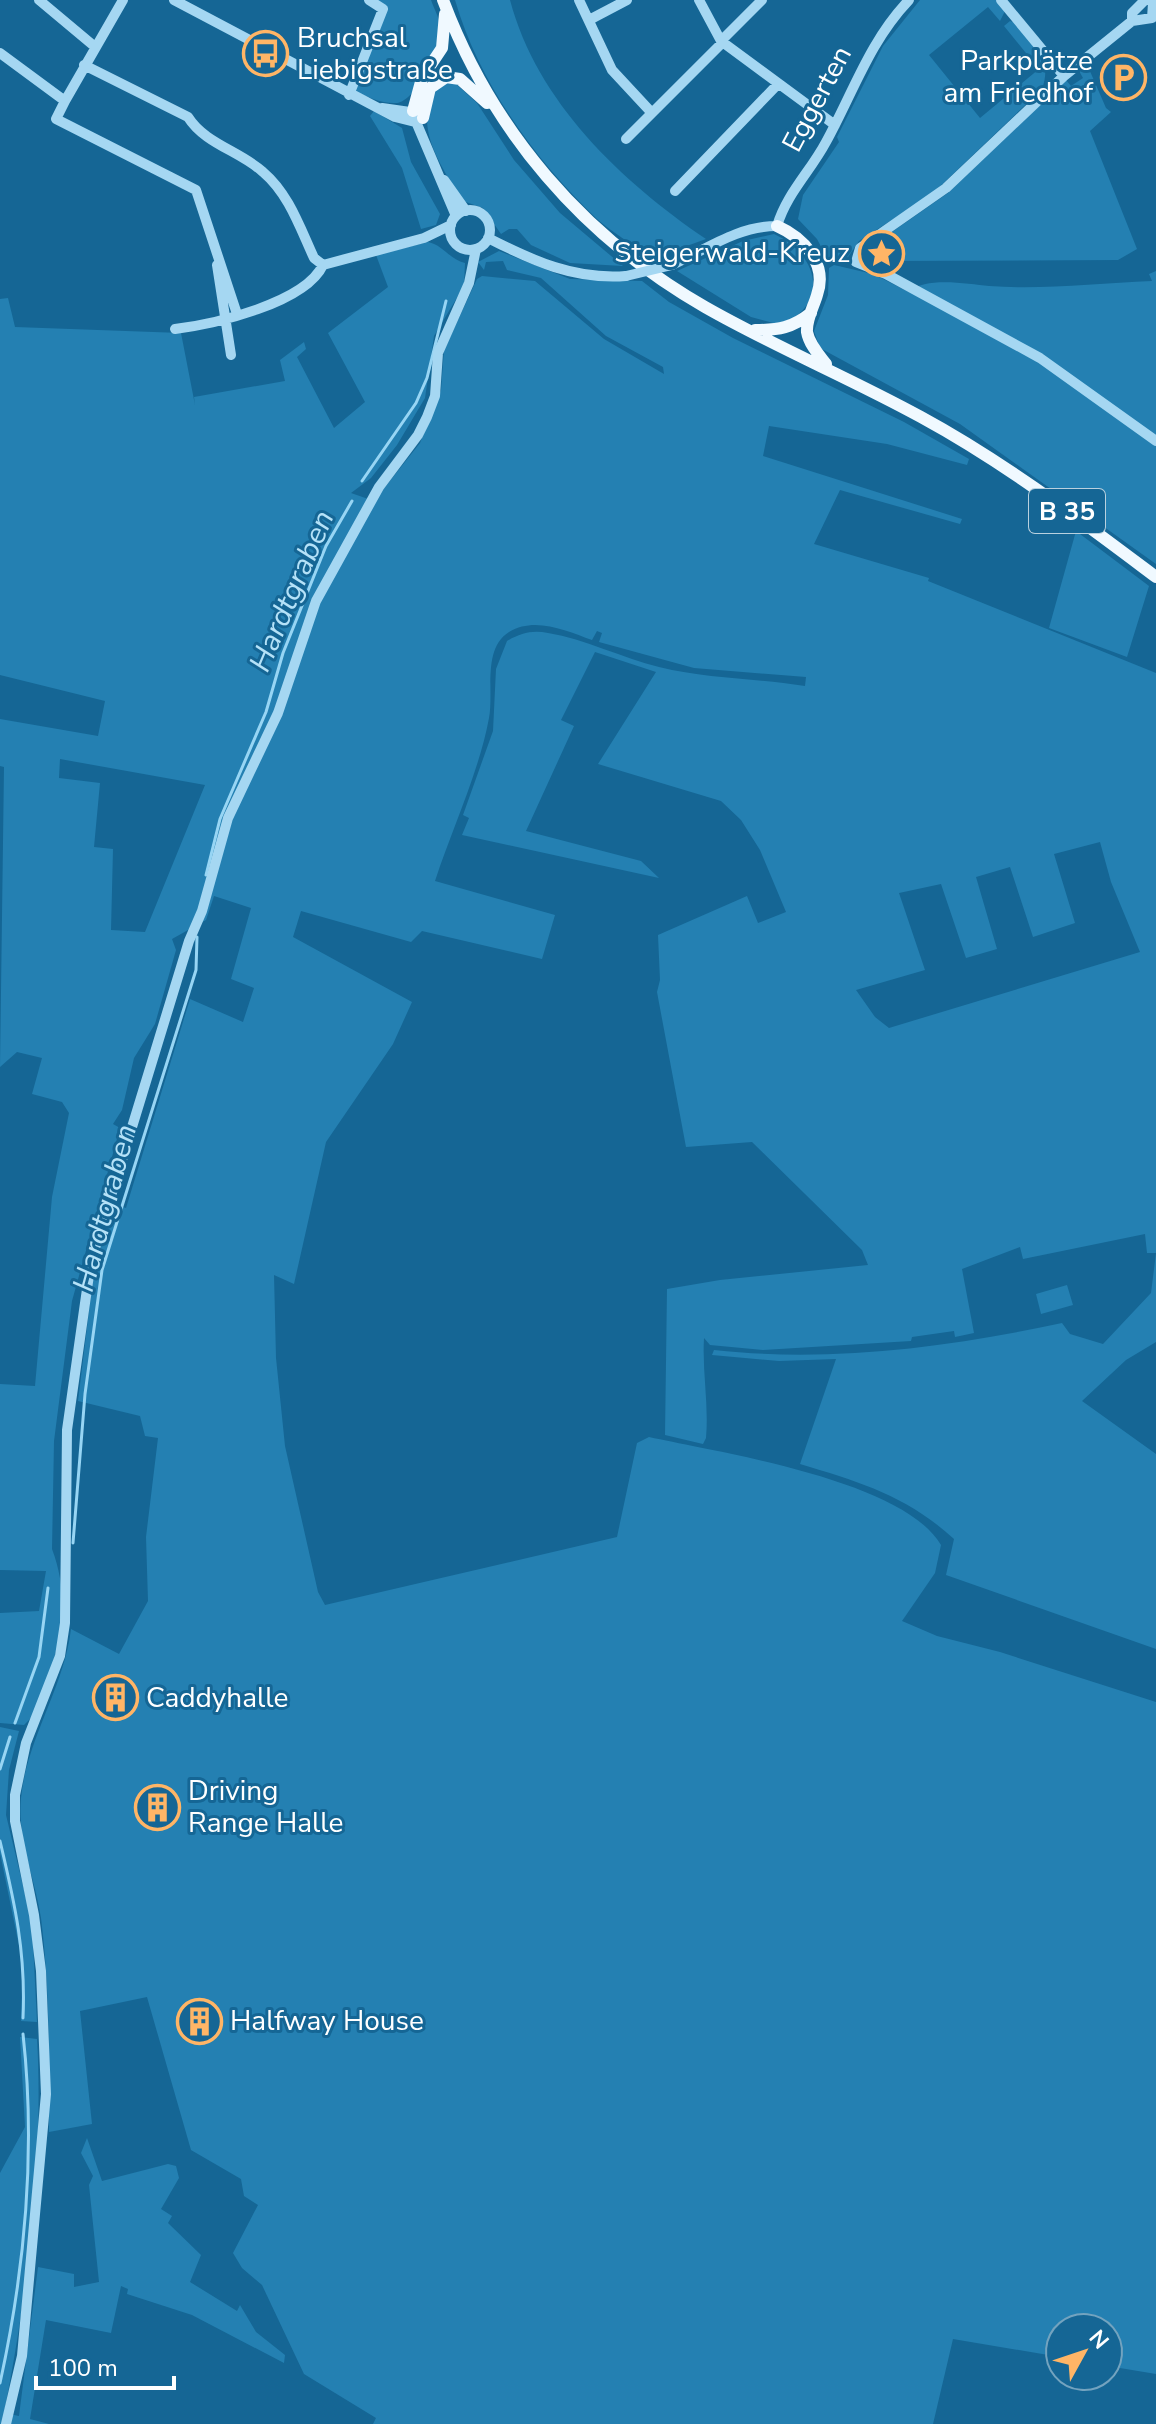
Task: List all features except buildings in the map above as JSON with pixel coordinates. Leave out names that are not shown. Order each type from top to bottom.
[{"type":"main road","name":"B 35","points":[[444,3],[495,110],[537,167],[588,221],[674,288],[976,448],[1156,577]]},
{"type":"main road","points":[[418,121],[422,78],[442,48],[444,3]]},
{"type":"main road","name":"B 35","points":[[418,121],[430,88],[446,77],[460,79],[495,110]]},
{"type":"main road","points":[[777,226],[805,244],[819,269],[819,290],[807,331],[814,349],[830,370]]},
{"type":"main road","points":[[751,330],[781,330],[796,325],[811,313]]},
{"type":"street","points":[[39,0],[94,46]]},
{"type":"street","points":[[123,0],[94,46],[56,119],[196,190],[237,314]]},
{"type":"street","points":[[174,0],[349,95],[418,121],[454,221],[454,241]]},
{"type":"street","points":[[349,95],[383,9],[369,0]]},
{"type":"street","points":[[579,0],[612,70],[651,112]]},
{"type":"street","points":[[589,20],[627,0]]},
{"type":"street","points":[[699,0],[722,41],[777,85],[835,125]]},
{"type":"street","points":[[626,139],[762,0]]},
{"type":"street","name":"Eggerten","points":[[777,226],[786,200],[835,125],[869,53],[890,20],[909,0]]},
{"type":"street","points":[[1001,0],[1064,76]]},
{"type":"street","points":[[1132,21],[1132,13],[1150,1],[1152,18],[1132,21],[1064,76],[946,188],[860,248],[856,262],[886,274],[1040,358],[1156,441]]},
{"type":"street","points":[[0,53],[65,101]]},
{"type":"street","points":[[84,65],[188,117],[196,130],[262,170],[283,193],[314,258],[323,265]]},
{"type":"street","points":[[675,191],[777,85]]},
{"type":"street","points":[[433,168],[466,211],[486,218],[488,238]]},
{"type":"street","points":[[323,265],[424,238],[466,211]]},
{"type":"street","points":[[488,238],[569,274],[596,278],[626,276],[672,265],[753,226],[777,226]]},
{"type":"street","points":[[424,238],[454,241],[464,248],[471,261]]},
{"type":"street","points":[[6,2424],[22,2356],[46,2094],[41,1971],[34,1915],[15,1821],[15,1795],[26,1743],[60,1656],[65,1623],[67,1430],[91,1261],[189,941],[202,911],[228,818],[278,713],[316,601],[379,487],[418,435],[427,417],[435,396],[438,353],[469,283],[471,261],[476,249],[488,238]]},
{"type":"street","points":[[217,247],[231,355]]},
{"type":"street","points":[[464,248],[476,249]]},
{"type":"street","points":[[175,329],[224,319],[316,280],[323,265]]},
{"type":"shaded area","points":[[374,0],[431,0],[441,26],[437,49],[420,84],[397,103],[380,101],[354,91],[385,8]]},
{"type":"shaded area","points":[[455,0],[510,0],[540,72],[586,136],[643,192],[706,239],[651,259],[597,219],[552,172],[512,118],[479,61]]},
{"type":"shaded area","points":[[920,0],[996,0],[1005,11],[1000,21],[988,7],[929,55],[980,118],[1039,69],[1004,26],[1010,21],[1016,23],[1040,54],[1045,69],[1042,89],[932,194],[859,241],[846,260],[827,258],[817,239],[798,219],[803,195],[839,142],[837,137],[883,46]]},
{"type":"shaded area","points":[[1086,62],[1106,108],[1111,112],[1090,131],[1137,249],[1118,260],[868,261],[866,250],[948,193],[1066,80],[1071,86],[1083,78],[1078,69]]},
{"type":"shaded area","points":[[454,82],[477,103],[514,160],[560,213],[623,266],[570,263],[531,245],[517,229],[501,234],[483,208],[463,201],[438,158],[428,127],[432,97],[443,83]]},
{"type":"shaded area","points":[[374,111],[402,128],[411,162],[440,214],[436,225],[421,229],[402,168],[370,116]]},
{"type":"shaded area","points":[[774,234],[801,254],[813,279],[807,304],[797,316],[781,325],[751,317],[677,271],[743,241]]},
{"type":"shaded area","points":[[428,242],[465,263],[464,286],[434,336],[425,398],[397,445],[371,478],[351,493],[374,501],[420,443],[441,390],[444,350],[477,279],[482,276],[535,281],[604,339],[664,374],[663,367],[606,336],[541,278],[507,270],[503,261],[486,262],[484,270],[478,262],[499,251],[570,279],[642,281],[669,302],[733,338],[904,422],[969,459],[967,465],[887,444],[769,426],[763,456],[962,519],[960,524],[840,490],[814,544],[929,578],[928,581],[1156,673],[1156,1253],[1147,1253],[1145,1234],[1023,1259],[1020,1247],[962,1269],[974,1333],[955,1337],[954,1331],[912,1337],[911,1341],[763,1350],[710,1345],[704,1338],[706,1438],[703,1444],[665,1435],[667,1289],[720,1280],[868,1265],[862,1250],[752,1142],[686,1147],[657,992],[660,980],[658,935],[747,896],[758,923],[786,912],[760,850],[741,820],[721,801],[598,764],[656,672],[595,652],[561,720],[574,726],[526,831],[641,861],[659,878],[462,835],[469,818],[463,815],[493,731],[496,669],[507,641],[517,636],[548,633],[645,663],[695,674],[805,686],[806,677],[694,668],[599,642],[602,633],[597,631],[592,640],[551,627],[529,625],[509,632],[495,649],[485,738],[435,881],[555,915],[542,959],[422,931],[411,942],[301,911],[293,937],[412,1002],[393,1044],[326,1142],[294,1284],[274,1275],[276,1358],[285,1446],[318,1592],[325,1605],[617,1537],[637,1443],[649,1437],[808,1473],[851,1486],[890,1503],[921,1522],[941,1545],[935,1573],[902,1621],[937,1636],[1000,1652],[1156,1702],[1156,2374],[1124,2369],[1124,2312],[1044,2312],[1044,2354],[953,2339],[933,2424],[373,2424],[376,2418],[304,2374],[262,2285],[242,2268],[233,2253],[258,2205],[244,2196],[241,2179],[191,2150],[147,1997],[80,2011],[92,2124],[49,2132],[44,1945],[22,1828],[21,1798],[30,1755],[61,1672],[71,1629],[119,1654],[148,1601],[146,1537],[158,1438],[145,1436],[140,1416],[78,1401],[95,1262],[113,1204],[126,1208],[190,999],[243,1022],[254,988],[231,979],[251,908],[214,896],[206,920],[172,939],[176,950],[155,1024],[134,1058],[122,1110],[113,1124],[120,1128],[72,1301],[54,1441],[52,1549],[62,1594],[60,1635],[32,1717],[24,1725],[0,1723],[0,1613],[39,1611],[46,1571],[0,1570],[0,1384],[35,1386],[52,1197],[69,1113],[62,1102],[32,1094],[42,1058],[17,1052],[0,1067],[4,767],[0,766],[0,719],[98,736],[105,701],[0,675],[0,299],[8,298],[15,327],[181,333],[195,405],[194,397],[285,381],[280,360],[304,342],[306,349],[297,357],[334,428],[365,402],[328,333],[388,287],[376,255]],"holes":[[[60,759],[205,785],[145,932],[111,930],[113,849],[94,847],[100,783],[59,778]],[[1100,842],[1111,882],[1140,952],[889,1028],[875,1017],[856,990],[925,970],[899,893],[941,884],[966,958],[997,949],[976,877],[1010,867],[1033,937],[1075,923],[1054,854]]]},
{"type":"shaded area","points":[[834,265],[873,274],[909,292],[916,287],[936,283],[1029,287],[1152,281],[1149,274],[1156,271],[1156,564],[960,424],[820,348],[814,331],[828,295],[829,268]]},
{"type":"shaded area","points":[[1076,531],[1149,586],[1127,657],[1049,628]]},
{"type":"shaded area","points":[[1156,1253],[1156,1342],[1126,1360],[1082,1401],[1156,1454],[1156,1649],[946,1575],[954,1539],[936,1524],[882,1492],[800,1464],[836,1359],[779,1361],[712,1355],[714,1350],[802,1355],[890,1350],[933,1346],[1062,1323],[1070,1334],[1103,1344],[1151,1293]]},
{"type":"shaded area","points":[[1067,1285],[1073,1305],[1041,1314],[1036,1294]]},
{"type":"shaded area","points":[[0,1727],[19,1731],[9,1770],[6,1815],[32,1923],[37,2022],[21,2021],[23,1965],[0,1853]]},
{"type":"shaded area","points":[[20,2037],[37,2039],[36,2179],[20,2322],[4,2413],[19,2416],[38,2267],[74,2274],[74,2287],[99,2282],[89,2185],[93,2176],[81,2153],[87,2138],[102,2181],[168,2164],[176,2166],[179,2178],[161,2209],[172,2216],[168,2223],[201,2255],[190,2282],[237,2311],[240,2305],[256,2332],[285,2355],[284,2363],[192,2315],[127,2294],[128,2289],[121,2286],[111,2333],[46,2320],[30,2419],[49,2424],[0,2424],[0,2173],[25,2127]]},
{"type":"waterway","points":[[362,481],[416,403],[427,378],[446,301]]},
{"type":"waterway","name":"Hardtgraben","points":[[206,875],[220,819],[266,712],[283,653],[326,546],[352,501]]},
{"type":"waterway","name":"Hardtgraben","points":[[73,1543],[85,1394],[102,1270],[196,970],[197,937]]},
{"type":"waterway","name":"Hardtgraben","points":[[15,1723],[39,1657],[48,1588]]},
{"type":"waterway","name":"Hardtgraben","points":[[0,1769],[10,1737]]},
{"type":"waterway","name":"Hardtgraben","points":[[0,1841],[18,1929],[23,1972],[23,2018]]},
{"type":"waterway","name":"Hardtgraben","points":[[0,2383],[16,2297],[26,2210],[28,2122],[23,2034]]},
{"type":"place","name":"Bruchsal Liebigstraße","points":[[266,54]]},
{"type":"place","name":"Parkplätze am Friedhof","points":[[1124,77]]},
{"type":"place","name":"Steigerwald-Kreuz","points":[[881,253]]},
{"type":"place","name":"Caddyhalle","points":[[115,1698]]},
{"type":"place","name":"Driving Range Halle","points":[[157,1807]]},
{"type":"place","name":"Halfway House","points":[[199,2021]]}]
